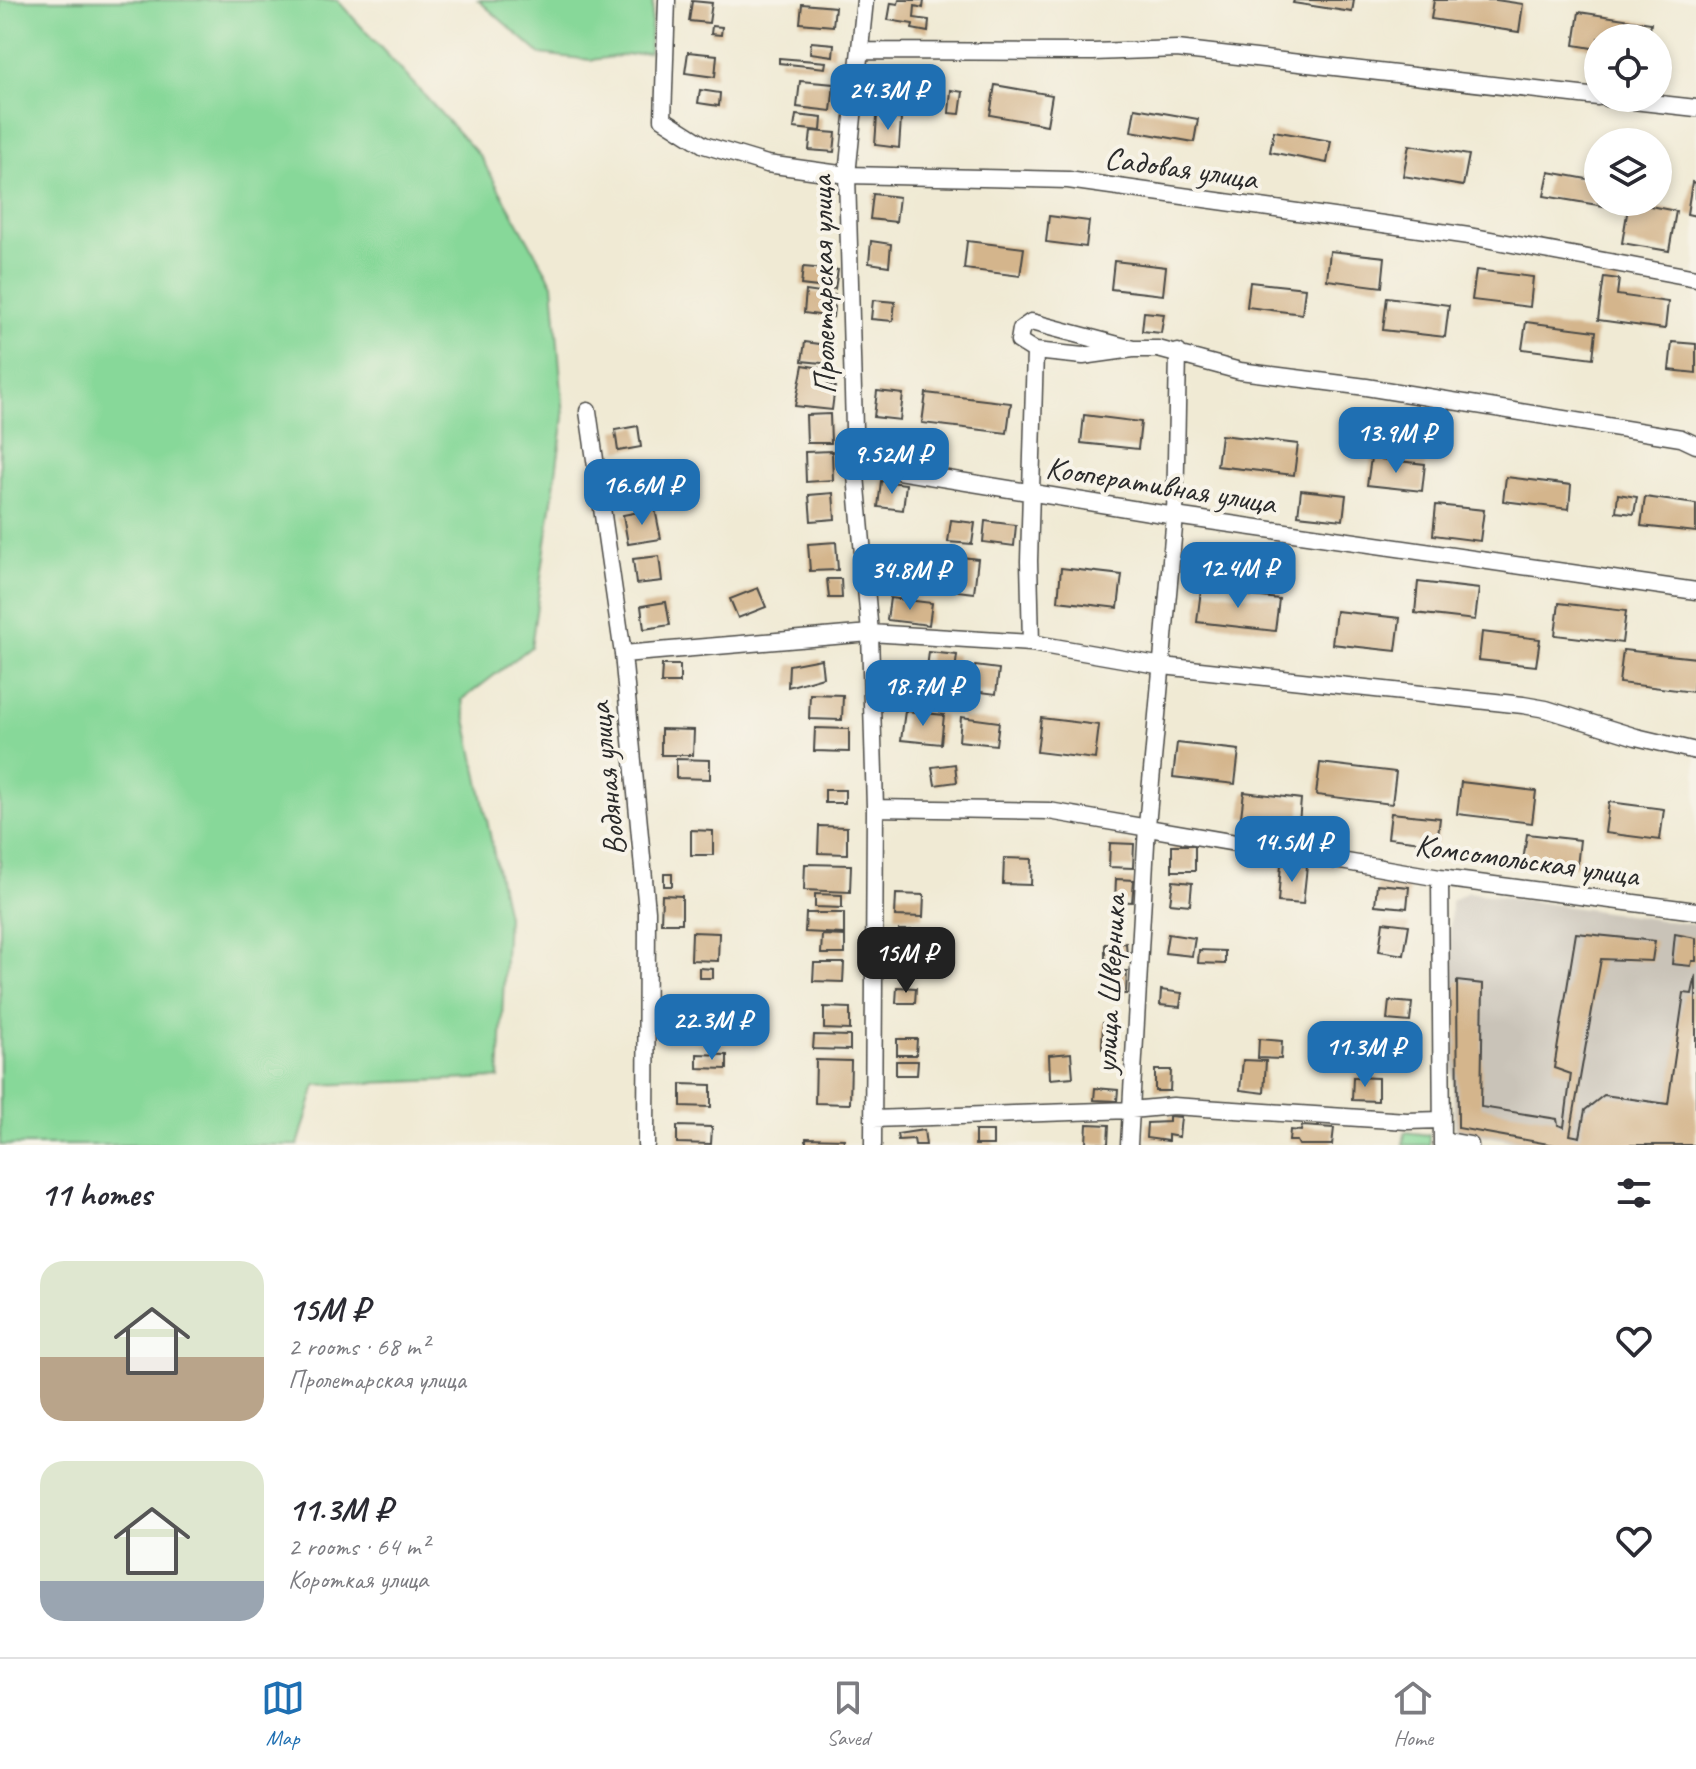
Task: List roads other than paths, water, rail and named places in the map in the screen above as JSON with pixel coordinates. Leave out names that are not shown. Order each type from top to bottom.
[{"type":"street","name":"Садовая улица","points":[[667,0],[663,119],[704,145],[754,161],[847,175],[1068,180],[1469,236],[1696,278]]},
{"type":"street","name":"Пролетарская улица","points":[[865,0],[847,175],[855,464],[870,633],[875,808],[873,1145]]},
{"type":"street","points":[[860,51],[1093,52],[1177,49],[1584,95]]},
{"type":"street","points":[[1672,105],[1696,108]]},
{"type":"street","points":[[1133,349],[1083,356],[1035,351],[1019,341],[1021,329],[1031,322],[1133,349],[1178,352],[1240,371],[1529,413],[1681,438],[1696,445]]},
{"type":"street","points":[[1031,643],[1029,561],[1035,351]]},
{"type":"street","name":"улица Шверника","points":[[1129,1145],[1147,826],[1175,516],[1178,352]]},
{"type":"street","name":"Водяная улица","points":[[588,411],[623,654],[647,911],[646,1145]]},
{"type":"street","name":"Кооперативная улица","points":[[855,464],[1175,516],[1696,591]]},
{"type":"street","points":[[623,654],[870,633],[1031,643],[1163,666],[1523,705],[1696,751]]},
{"type":"street","name":"Комсомольская улица","points":[[875,808],[1049,811],[1440,878],[1696,911]]},
{"type":"street","points":[[1440,878],[1442,1142],[1470,1145]]},
{"type":"street","points":[[873,1119],[1173,1106],[1407,1121],[1441,1120]]}]
